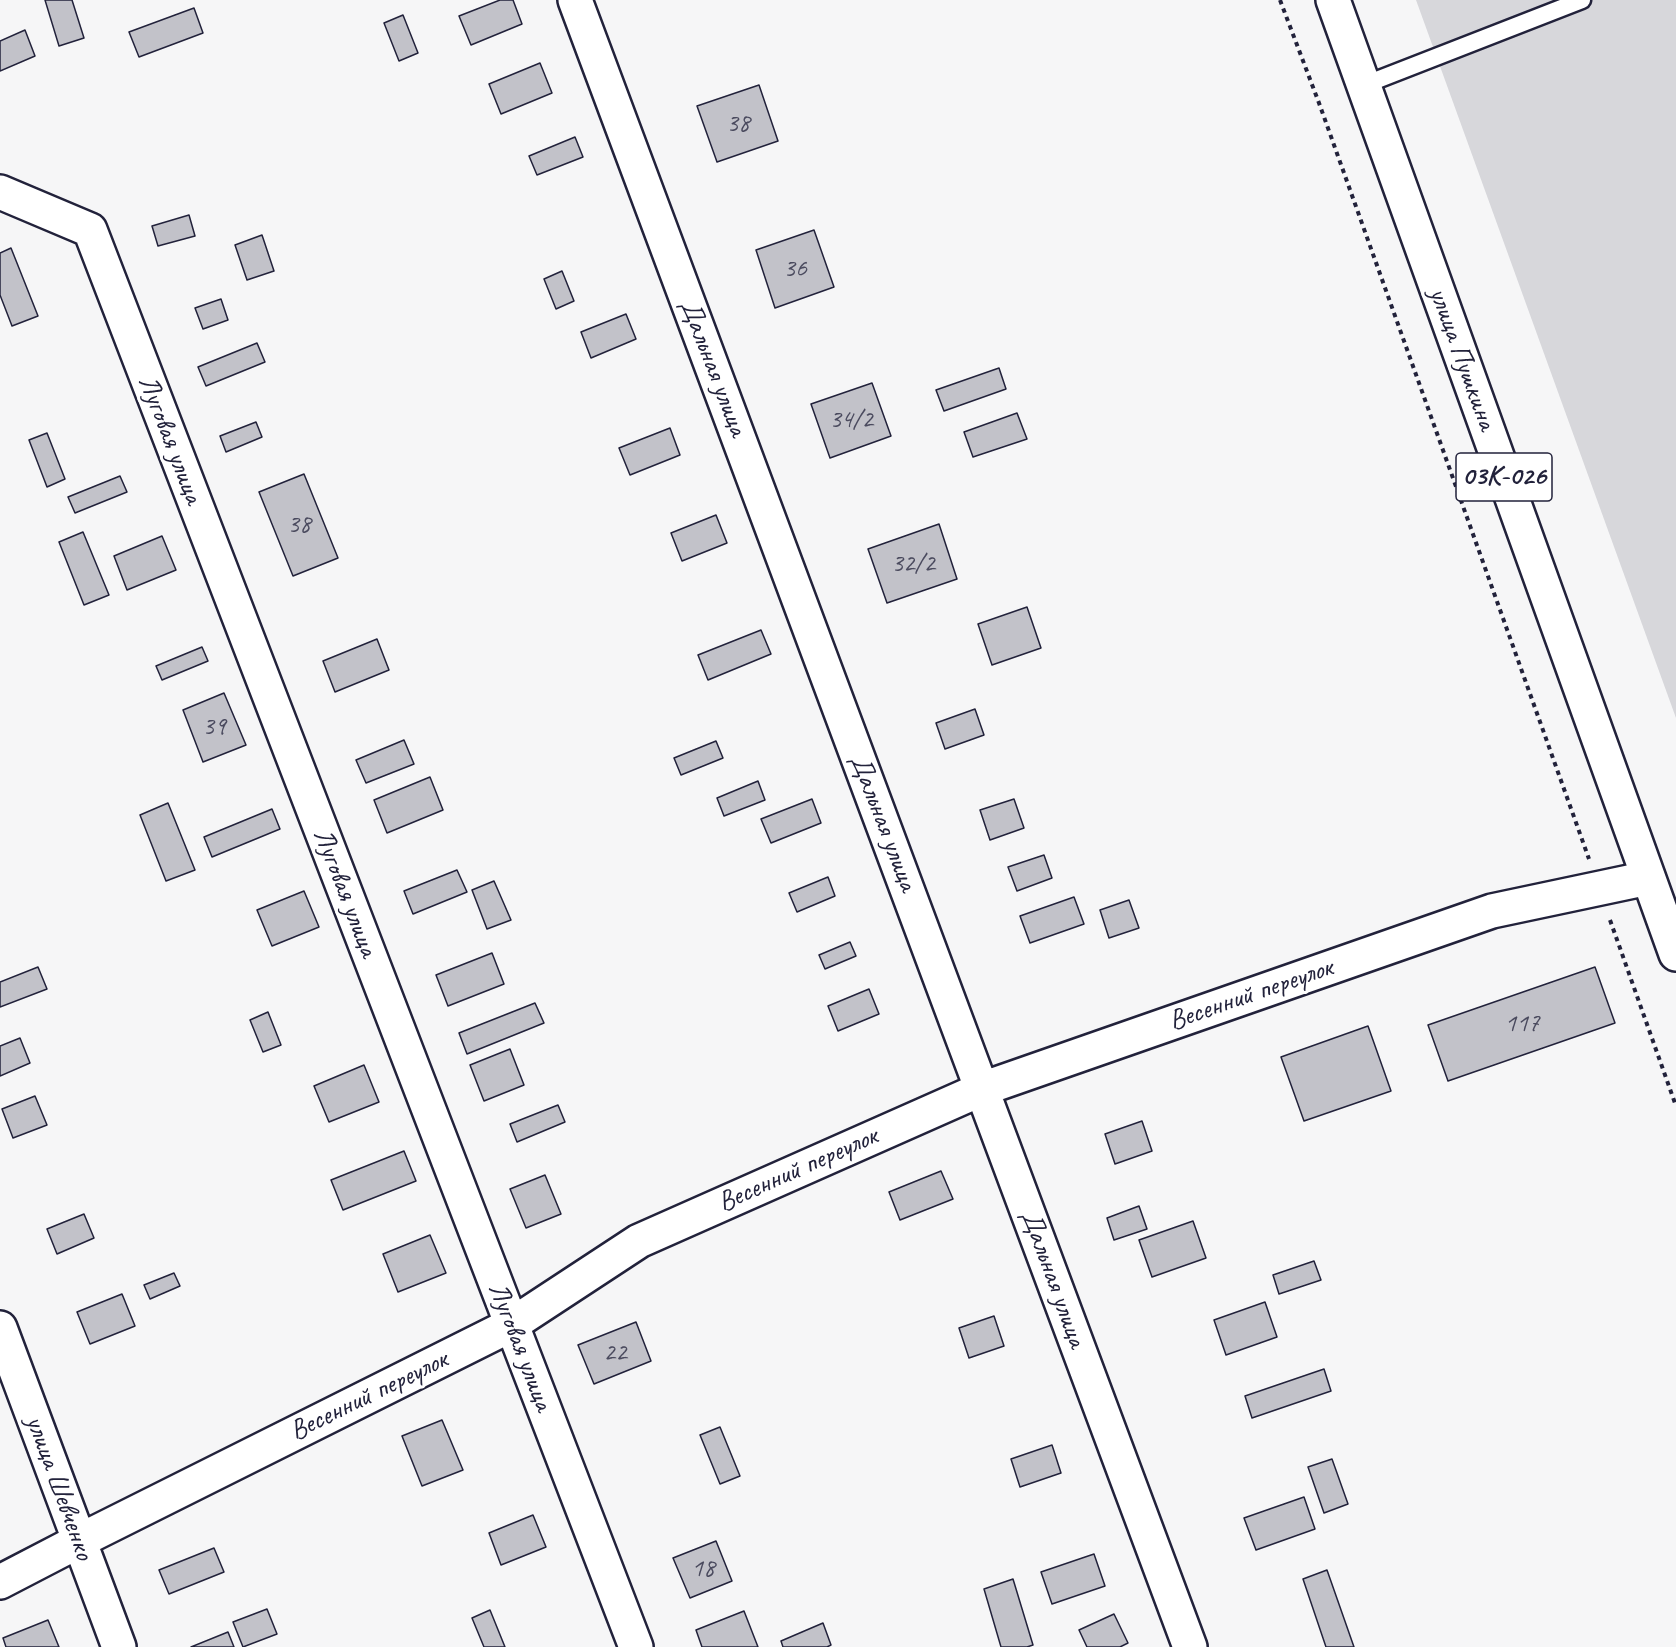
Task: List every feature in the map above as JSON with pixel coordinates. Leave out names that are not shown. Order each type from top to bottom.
[{"type":"street","name":"Дальная улица","points":[[575,0],[1190,1647]]},
{"type":"street","name":"улица Пушкина","points":[[1333,0],[1647,878],[1673,937]]},
{"type":"street","name":"Луговая улица","points":[[0,192],[90,230],[636,1647]]},
{"type":"street","name":"Весенний переулок","points":[[0,1582],[79,1540],[512,1325],[639,1241],[982,1089],[1492,911],[1647,878]]},
{"type":"street","name":"улица Шевченко","points":[[0,1328],[119,1647]]},
{"type":"lane","points":[[1364,85],[1582,0]]},
{"type":"path","points":[[1280,0],[1331,137],[1676,1106]]},
{"type":"shaded area","points":[[1416,0],[1676,0],[1676,718]]},
{"type":"building","points":[[45,0],[72,0],[84,38],[59,46]]},
{"type":"building","points":[[500,0],[513,0],[522,24],[471,45],[459,16]]},
{"type":"building","points":[[194,8],[203,33],[139,57],[129,32]]},
{"type":"building","points":[[403,15],[418,53],[399,61],[384,23]]},
{"type":"building","points":[[25,30],[35,56],[0,71],[0,41]]},
{"type":"building","points":[[540,63],[552,93],[501,114],[489,84]]},
{"type":"building","points":[[759,85],[778,141],[717,162],[697,106]]},
{"type":"building","points":[[575,137],[583,157],[537,175],[529,156]]},
{"type":"building","points":[[189,215],[195,236],[158,246],[152,226]]},
{"type":"building","points":[[814,230],[834,287],[775,308],[756,250]]},
{"type":"building","points":[[262,235],[274,271],[247,280],[235,245]]},
{"type":"building","points":[[11,248],[38,316],[12,326],[0,295],[0,253]]},
{"type":"building","points":[[562,271],[574,301],[556,309],[544,279]]},
{"type":"building","points":[[221,299],[228,320],[203,329],[195,308]]},
{"type":"building","points":[[626,314],[636,339],[591,358],[581,332]]},
{"type":"building","points":[[257,343],[265,362],[206,386],[198,367]]},
{"type":"building","points":[[999,368],[1006,389],[944,411],[936,390]]},
{"type":"building","points":[[872,383],[891,436],[830,458],[811,404]]},
{"type":"building","points":[[1017,413],[1027,439],[973,457],[964,432]]},
{"type":"building","points":[[256,422],[262,437],[226,452],[220,436]]},
{"type":"building","points":[[670,428],[680,455],[630,475],[619,448]]},
{"type":"building","points":[[47,433],[65,479],[47,487],[29,440]]},
{"type":"building","points":[[304,474],[338,558],[293,576],[259,492]]},
{"type":"building","points":[[120,476],[127,492],[75,513],[68,497]]},
{"type":"building","points":[[716,515],[727,543],[682,561],[671,533]]},
{"type":"building","points":[[939,524],[957,579],[887,603],[868,549]]},
{"type":"building","points":[[83,532],[109,595],[84,605],[59,542]]},
{"type":"building","points":[[162,536],[176,570],[127,590],[114,556]]},
{"type":"building","points":[[1027,607],[1041,648],[992,665],[978,624]]},
{"type":"building","points":[[761,630],[771,654],[708,680],[698,655]]},
{"type":"building","points":[[377,639],[389,670],[335,692],[323,661]]},
{"type":"building","points":[[202,647],[208,661],[162,680],[156,666]]},
{"type":"building","points":[[224,693],[246,745],[203,762],[183,710]]},
{"type":"building","points":[[975,709],[984,735],[945,749],[936,723]]},
{"type":"building","points":[[404,740],[414,764],[366,783],[356,760]]},
{"type":"building","points":[[716,741],[723,758],[681,775],[674,758]]},
{"type":"building","points":[[430,777],[443,810],[387,833],[374,800]]},
{"type":"building","points":[[758,781],[765,800],[724,816],[717,798]]},
{"type":"building","points":[[812,799],[821,823],[771,843],[761,819]]},
{"type":"building","points":[[1014,799],[1024,828],[990,840],[980,810]]},
{"type":"building","points":[[168,803],[195,870],[166,881],[140,815]]},
{"type":"building","points":[[272,809],[280,829],[212,857],[204,837]]},
{"type":"building","points":[[1044,855],[1052,878],[1017,891],[1008,867]]},
{"type":"building","points":[[457,870],[467,892],[413,914],[404,891]]},
{"type":"building","points":[[828,877],[835,896],[797,912],[789,893]]},
{"type":"building","points":[[494,881],[511,920],[487,929],[472,890]]},
{"type":"building","points":[[304,891],[319,927],[272,946],[257,910]]},
{"type":"building","points":[[1074,897],[1084,924],[1030,943],[1020,916]]},
{"type":"building","points":[[1129,900],[1139,928],[1109,938],[1100,910]]},
{"type":"building","points":[[850,942],[856,956],[825,969],[819,955]]},
{"type":"building","points":[[492,953],[504,984],[448,1006],[436,975]]},
{"type":"building","points":[[38,967],[47,989],[0,1007],[0,982]]},
{"type":"building","points":[[1595,967],[1615,1023],[1448,1081],[1428,1025]]},
{"type":"building","points":[[869,989],[879,1014],[838,1031],[828,1006]]},
{"type":"building","points":[[535,1003],[544,1023],[467,1054],[459,1033]]},
{"type":"building","points":[[268,1012],[281,1045],[263,1052],[250,1020]]},
{"type":"building","points":[[1368,1026],[1391,1091],[1304,1121],[1281,1057]]},
{"type":"building","points":[[20,1038],[30,1063],[0,1076],[0,1046]]},
{"type":"building","points":[[510,1049],[524,1085],[484,1101],[470,1065]]},
{"type":"building","points":[[364,1065],[379,1102],[329,1122],[314,1086]]},
{"type":"building","points":[[35,1096],[47,1125],[13,1138],[2,1109]]},
{"type":"building","points":[[558,1105],[565,1122],[517,1142],[510,1124]]},
{"type":"building","points":[[1142,1121],[1152,1151],[1115,1164],[1105,1134]]},
{"type":"building","points":[[404,1151],[416,1181],[343,1210],[331,1180]]},
{"type":"building","points":[[941,1171],[953,1199],[900,1220],[889,1192]]},
{"type":"building","points":[[545,1175],[561,1214],[526,1228],[510,1189]]},
{"type":"building","points":[[1139,1206],[1147,1229],[1114,1240],[1107,1218]]},
{"type":"building","points":[[84,1214],[94,1238],[57,1254],[47,1229]]},
{"type":"building","points":[[1193,1221],[1206,1258],[1152,1277],[1139,1240]]},
{"type":"building","points":[[430,1235],[446,1273],[398,1292],[383,1254]]},
{"type":"building","points":[[1314,1261],[1321,1280],[1279,1294],[1273,1275]]},
{"type":"building","points":[[174,1273],[180,1286],[150,1299],[144,1285]]},
{"type":"building","points":[[122,1294],[135,1326],[90,1344],[77,1312]]},
{"type":"building","points":[[1265,1302],[1277,1337],[1226,1355],[1214,1320]]},
{"type":"building","points":[[994,1316],[1004,1346],[969,1358],[959,1328]]},
{"type":"building","points":[[636,1322],[651,1361],[594,1384],[578,1345]]},
{"type":"building","points":[[1324,1369],[1331,1391],[1252,1418],[1245,1396]]},
{"type":"building","points":[[442,1420],[463,1470],[422,1486],[402,1436]]},
{"type":"building","points":[[720,1427],[740,1476],[720,1484],[700,1435]]},
{"type":"building","points":[[1052,1445],[1061,1473],[1020,1487],[1011,1459]]},
{"type":"building","points":[[1332,1459],[1348,1504],[1324,1513],[1308,1467]]},
{"type":"building","points":[[1304,1497],[1315,1529],[1256,1550],[1244,1518]]},
{"type":"building","points":[[533,1515],[546,1547],[501,1565],[489,1533]]},
{"type":"building","points":[[716,1541],[732,1581],[690,1598],[673,1558]]},
{"type":"building","points":[[214,1548],[224,1572],[169,1594],[159,1570]]},
{"type":"building","points":[[1094,1554],[1105,1586],[1052,1604],[1041,1572]]},
{"type":"building","points":[[1327,1570],[1354,1647],[1326,1647],[1303,1579]]},
{"type":"building","points":[[1013,1579],[1033,1645],[1027,1647],[1001,1647],[984,1589]]},
{"type":"building","points":[[267,1609],[277,1634],[243,1647],[233,1622]]},
{"type":"building","points":[[490,1610],[505,1647],[484,1647],[472,1618]]},
{"type":"building","points":[[744,1611],[758,1647],[702,1647],[696,1630]]},
{"type":"building","points":[[1114,1614],[1128,1643],[1120,1647],[1087,1647],[1079,1630]]},
{"type":"building","points":[[48,1620],[59,1647],[6,1647],[3,1638]]},
{"type":"building","points":[[823,1623],[831,1645],[827,1647],[783,1647],[781,1641]]},
{"type":"building","points":[[228,1632],[234,1647],[191,1647]]}]
